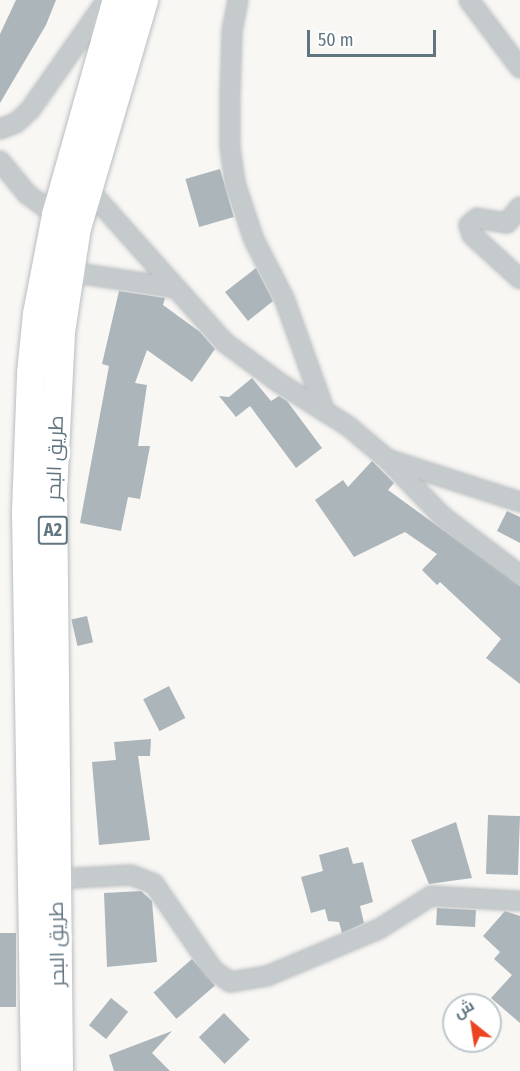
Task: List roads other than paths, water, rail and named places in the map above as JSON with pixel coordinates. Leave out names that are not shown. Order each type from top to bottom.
[{"type":"highway","name":"طريق البحر","points":[[35,1071],[27,439],[37,314],[56,215],[117,0]]},
{"type":"highway","name":"طريق البحر","points":[[58,1071],[53,491],[61,332],[70,272],[87,188],[144,0]]},
{"type":"street","points":[[0,129],[16,123],[30,110],[107,0]]},
{"type":"street","points":[[238,0],[232,32],[230,94],[230,147],[236,183],[254,240],[284,298],[325,412]]},
{"type":"street","points":[[469,0],[520,68]]},
{"type":"street","points":[[0,161],[27,194],[56,215]]},
{"type":"street","points":[[87,188],[224,342],[325,412],[387,459],[441,516],[520,575]]},
{"type":"street","points":[[520,207],[507,223],[477,218],[469,225],[472,235],[520,279]]},
{"type":"street","points":[[70,272],[176,288]]},
{"type":"street","points":[[387,459],[473,484],[520,502]]},
{"type":"street","points":[[473,484],[520,489]]},
{"type":"street","points":[[56,879],[131,875],[154,884],[213,970],[230,982],[267,976],[379,929],[431,896],[520,901]]}]
